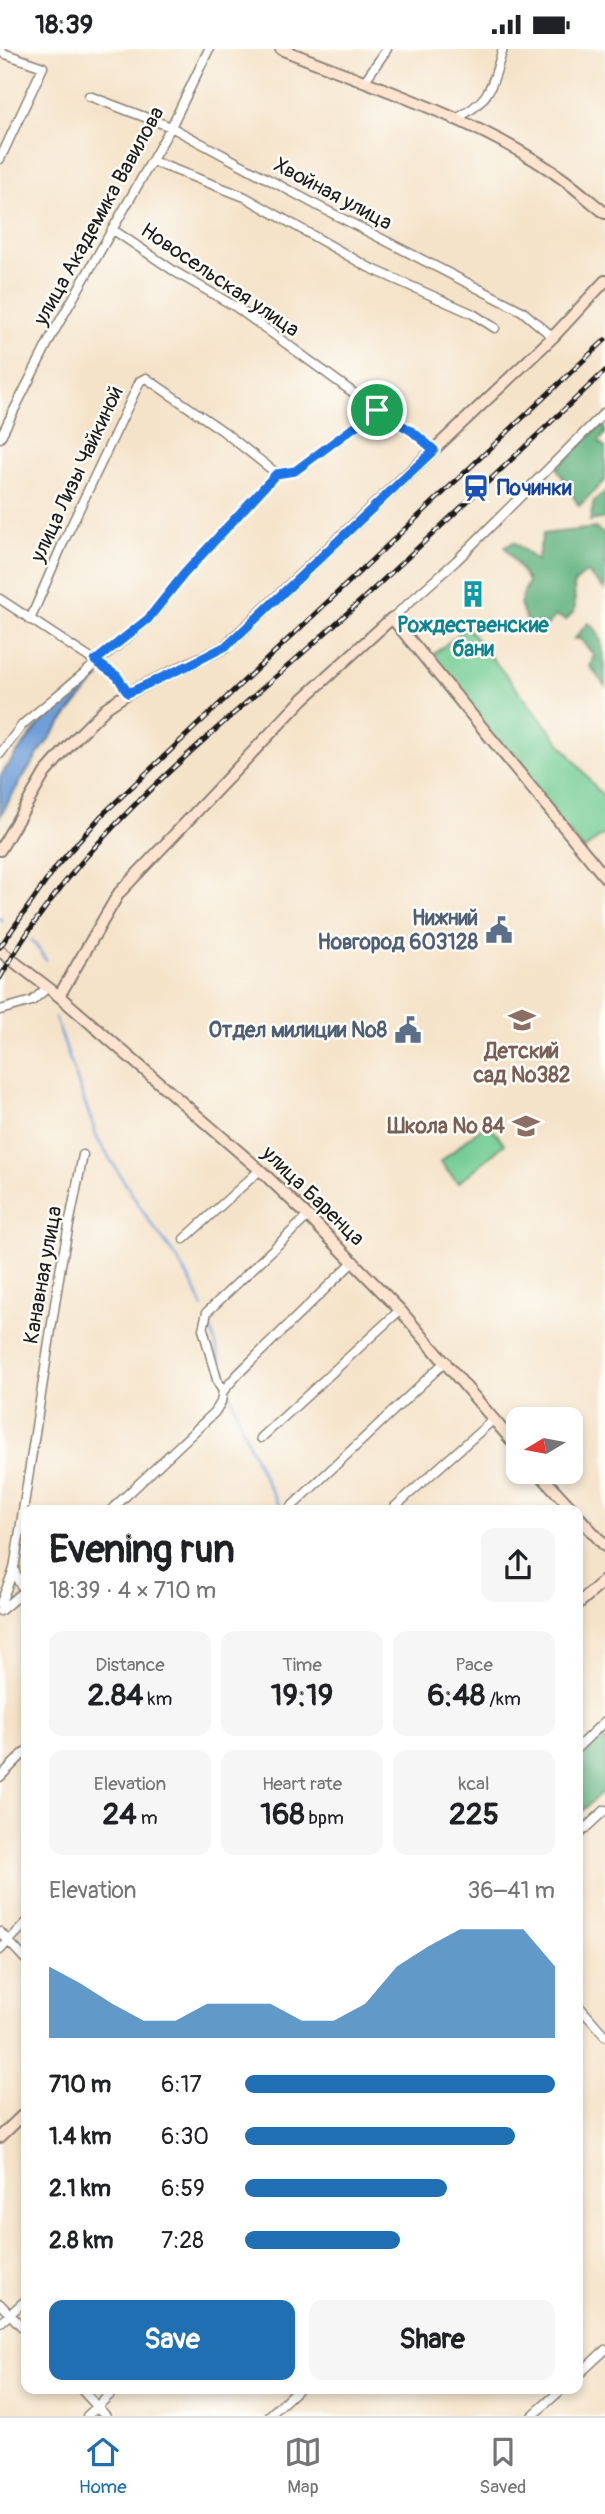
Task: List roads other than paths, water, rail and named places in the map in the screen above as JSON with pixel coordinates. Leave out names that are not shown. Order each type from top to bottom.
[{"type":"street","name":"улица Академика Вавилова","points":[[0,438],[52,335],[171,127],[209,49]]},
{"type":"street","points":[[364,82],[387,49]]},
{"type":"street","points":[[454,120],[474,109],[488,95],[503,49]]},
{"type":"street","points":[[286,50],[492,137],[551,171],[605,213]]},
{"type":"street","points":[[0,52],[43,67],[0,159]]},
{"type":"street","name":"Хвойная улица","points":[[89,96],[171,127],[522,311],[553,337]]},
{"type":"street","points":[[152,161],[246,197],[368,267],[473,314],[495,328]]},
{"type":"street","name":"Новосельская улица","points":[[112,229],[177,273],[236,307],[377,410],[413,432],[434,450]]},
{"type":"street","points":[[0,850],[45,773],[107,707],[128,693],[225,647],[553,337],[605,281]]},
{"type":"street","name":"улица Лизы Чайкиной","points":[[30,620],[63,543],[140,381],[146,378],[176,397],[276,474]]},
{"type":"street","points":[[0,754],[23,724],[148,619],[184,574],[276,474],[295,471],[377,410]]},
{"type":"street","points":[[59,996],[100,921],[119,893],[303,699],[456,561],[605,412]]},
{"type":"street","points":[[0,599],[117,676],[128,693]]},
{"type":"street","points":[[393,618],[605,877]]},
{"type":"street","name":"улица Баренца","points":[[0,951],[59,996],[260,1170],[354,1261],[400,1310],[506,1434]]},
{"type":"street","points":[[0,1010],[33,1001],[47,988]]},
{"type":"street","name":"Канавная улица","points":[[24,1505],[61,1265],[83,1155]]},
{"type":"street","points":[[184,1239],[260,1170]]},
{"type":"street","points":[[223,1391],[218,1383],[203,1329],[207,1312],[308,1216]]},
{"type":"street","points":[[116,1505],[215,1412],[223,1391],[354,1261]]},
{"type":"street","points":[[261,1439],[400,1310]]},
{"type":"street","points":[[293,1505],[446,1361]]},
{"type":"street","points":[[397,1505],[494,1419]]},
{"type":"street","points":[[549,1484],[568,1505]]},
{"type":"street","points":[[583,1522],[605,1546]]},
{"type":"street","name":"Канавная улица","points":[[0,1605],[14,1569],[21,1524]]},
{"type":"street","points":[[14,1569],[21,1585]]},
{"type":"street","points":[[583,1600],[605,1580]]},
{"type":"street","points":[[0,1611],[21,1594]]},
{"type":"street","points":[[583,1742],[605,1721]]},
{"type":"street","points":[[0,1777],[21,1756]]},
{"type":"street","points":[[583,1830],[605,1810]]},
{"type":"street","points":[[0,1950],[21,1928]]},
{"type":"street","points":[[0,1931],[21,1954]]},
{"type":"street","points":[[583,2011],[605,2036]]},
{"type":"street","points":[[0,2137],[21,2117]]},
{"type":"street","points":[[0,2304],[21,2326]]},
{"type":"street","points":[[0,2323],[21,2304]]},
{"type":"street","points":[[583,2370],[605,2350]]},
{"type":"street","points":[[85,2394],[107,2416]]},
{"type":"street","points":[[87,2416],[111,2394]]},
{"type":"street","points":[[269,2416],[293,2394]]},
{"type":"street","points":[[531,2416],[556,2394]]},
{"type":"water","points":[[100,677],[45,744],[0,817],[0,777],[16,754],[69,694]]},
{"type":"waterway","points":[[32,940],[46,960]]},
{"type":"waterway","points":[[55,1017],[98,1140],[149,1221],[176,1257],[203,1308]]},
{"type":"waterway","points":[[209,1322],[226,1379]]},
{"type":"waterway","points":[[230,1393],[252,1452],[279,1505]]},
{"type":"railway","points":[[0,947],[56,867],[102,815],[605,340]]},
{"type":"railway","points":[[0,978],[31,928],[65,882],[142,797],[388,576],[605,371]]},
{"type":"place","name":"Починки","points":[[476,488]]},
{"type":"place","name":"Рождественские бани","points":[[473,594]]},
{"type":"place","name":"Нижний Новгород 603128","points":[[499,930]]},
{"type":"place","name":"Детский сад №382","points":[[522,1020]]},
{"type":"place","name":"Отдел милиции №8","points":[[408,1030]]},
{"type":"place","name":"Школа № 84","points":[[526,1126]]}]
